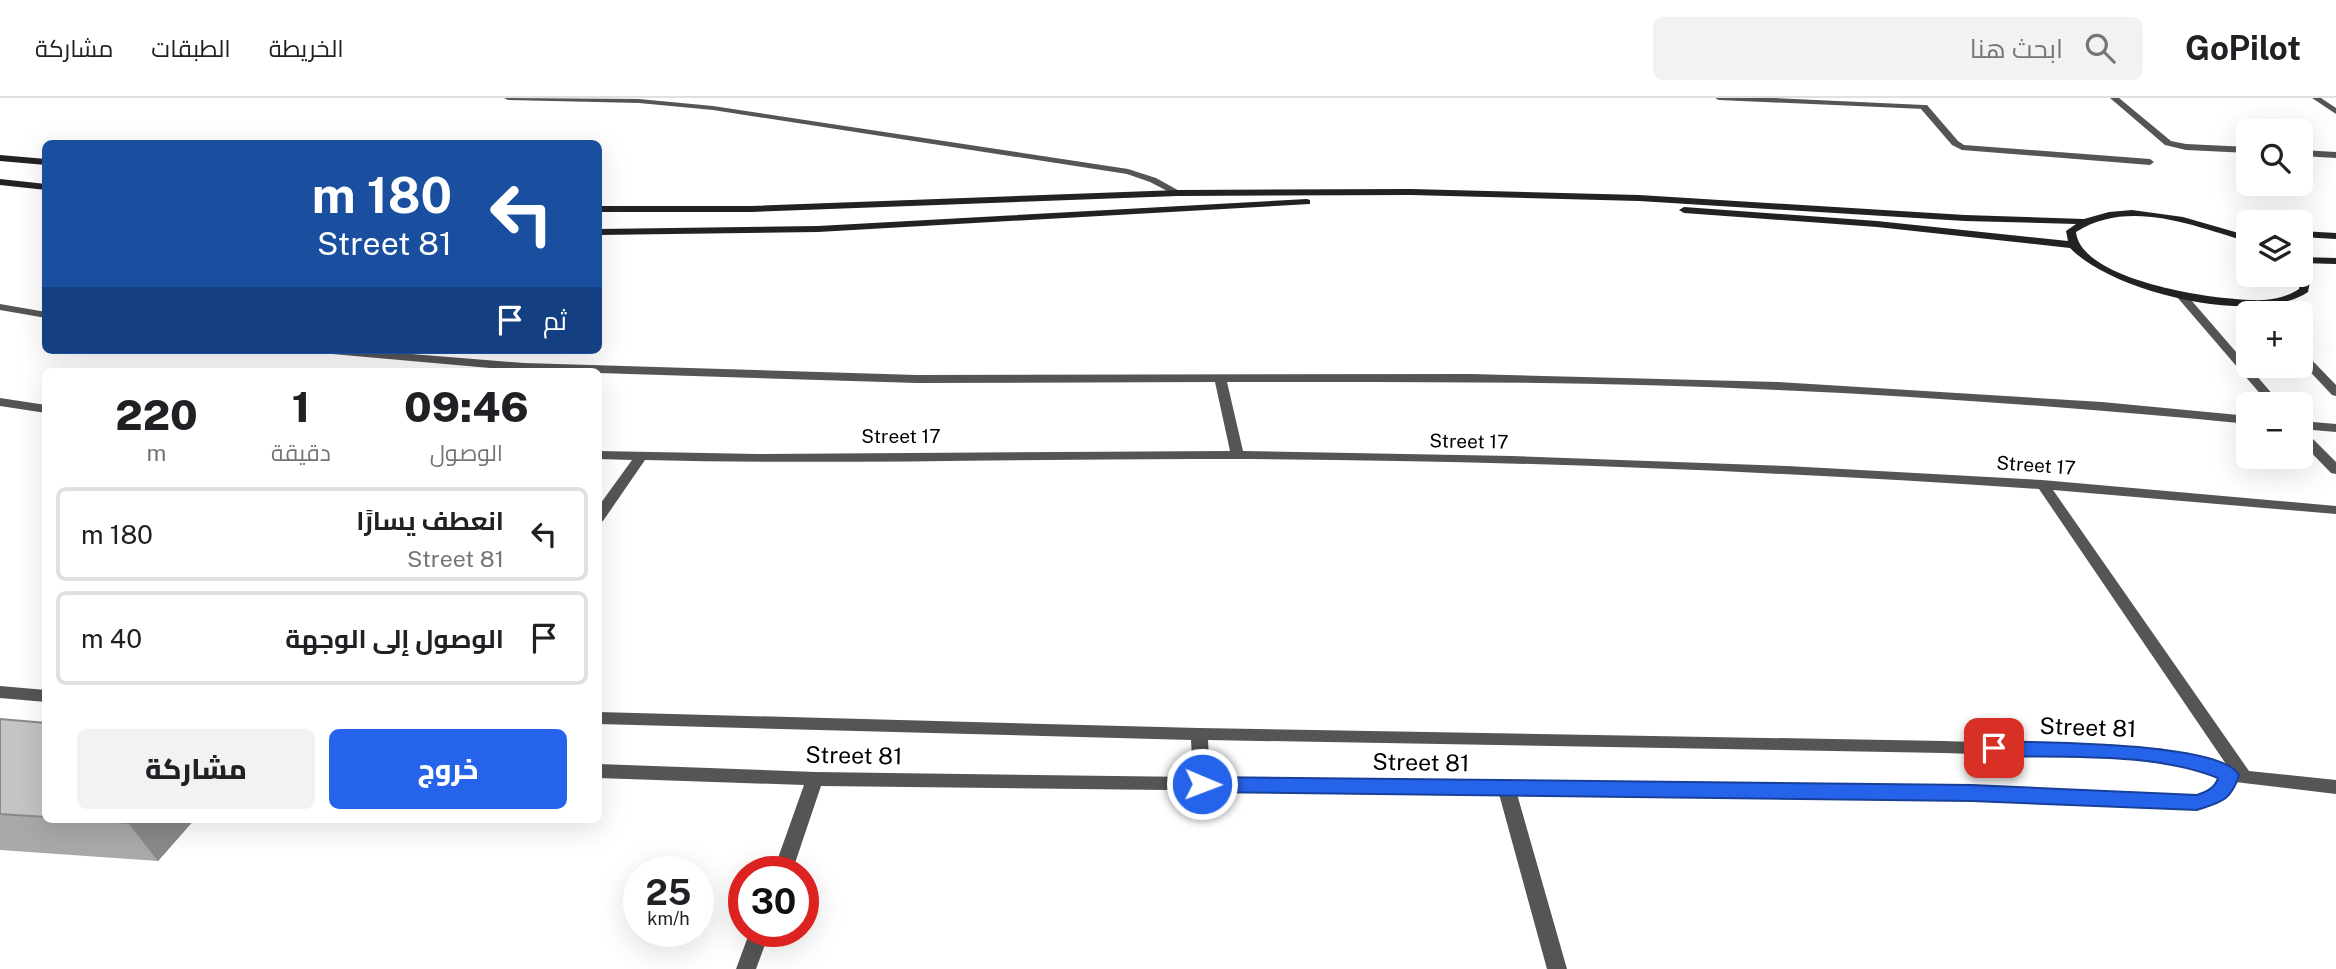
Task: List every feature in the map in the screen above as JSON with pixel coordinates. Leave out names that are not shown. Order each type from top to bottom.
[{"type":"main road","points":[[0,158],[42,162]]},
{"type":"main road","points":[[0,182],[42,187]]},
{"type":"main road","points":[[602,209],[751,209],[1178,193],[1411,192],[1577,195],[1965,218],[2082,221],[2105,215],[2137,214],[2176,218],[2236,234]]},
{"type":"main road","points":[[602,232],[818,229],[1308,202],[1460,201],[1621,206],[1785,216],[2073,245],[2087,258],[2111,272],[2181,295],[2236,302]]},
{"type":"main road","points":[[2073,245],[2071,231],[2082,221]]},
{"type":"main road","points":[[2216,227],[2236,229]]},
{"type":"main road","points":[[2313,235],[2336,236]]},
{"type":"main road","points":[[2313,260],[2336,261]]},
{"type":"main road","points":[[2278,301],[2286,300],[2304,290],[2304,287]]},
{"type":"street","points":[[508,98],[639,101],[747,113],[1128,172],[1153,180],[1178,193]]},
{"type":"street","points":[[1719,98],[1924,107]]},
{"type":"street","points":[[1917,98],[1955,143],[1962,147],[2150,162]]},
{"type":"street","points":[[2114,98],[2168,143],[2186,147],[2236,149]]},
{"type":"street","points":[[2316,98],[2336,112]]},
{"type":"street","points":[[2313,154],[2336,155]]},
{"type":"street","points":[[2181,295],[2265,392]]},
{"type":"street","points":[[0,307],[42,314]]},
{"type":"street","points":[[369,354],[550,368]]},
{"type":"street","points":[[2313,368],[2336,392]]},
{"type":"street","points":[[602,370],[917,379],[1471,378],[1765,385],[2102,406],[2236,419]]},
{"type":"street","points":[[1221,380],[1237,455]]},
{"type":"street","points":[[0,402],[42,408]]},
{"type":"street","points":[[2313,426],[2336,428]]},
{"type":"street","points":[[2313,446],[2336,470]]},
{"type":"street","name":"Street 17","points":[[602,455],[1237,455],[1684,465],[2042,484],[2336,510]]},
{"type":"street","points":[[602,512],[641,456]]},
{"type":"street","points":[[2042,484],[2237,776]]},
{"type":"street","points":[[0,692],[42,696]]},
{"type":"street","name":"Street 81","points":[[602,718],[1199,734],[1833,744],[2132,753],[2181,758],[2237,776],[2336,787]]},
{"type":"street","points":[[1199,734],[1202,784]]},
{"type":"street","name":"Street 81","points":[[602,771],[815,779],[1972,793],[2197,802],[2214,797],[2237,776]]},
{"type":"street","points":[[788,856],[815,779]]},
{"type":"street","points":[[1506,788],[1557,969]]},
{"type":"street","points":[[746,969],[754,947]]},
{"type":"building","points":[[0,719],[42,723],[42,817],[0,814]]},
{"type":"route","points":[[1202,784],[1972,793],[2197,802],[2214,797],[2225,788],[2229,775],[2204,764],[2158,754],[1994,748]]}]
